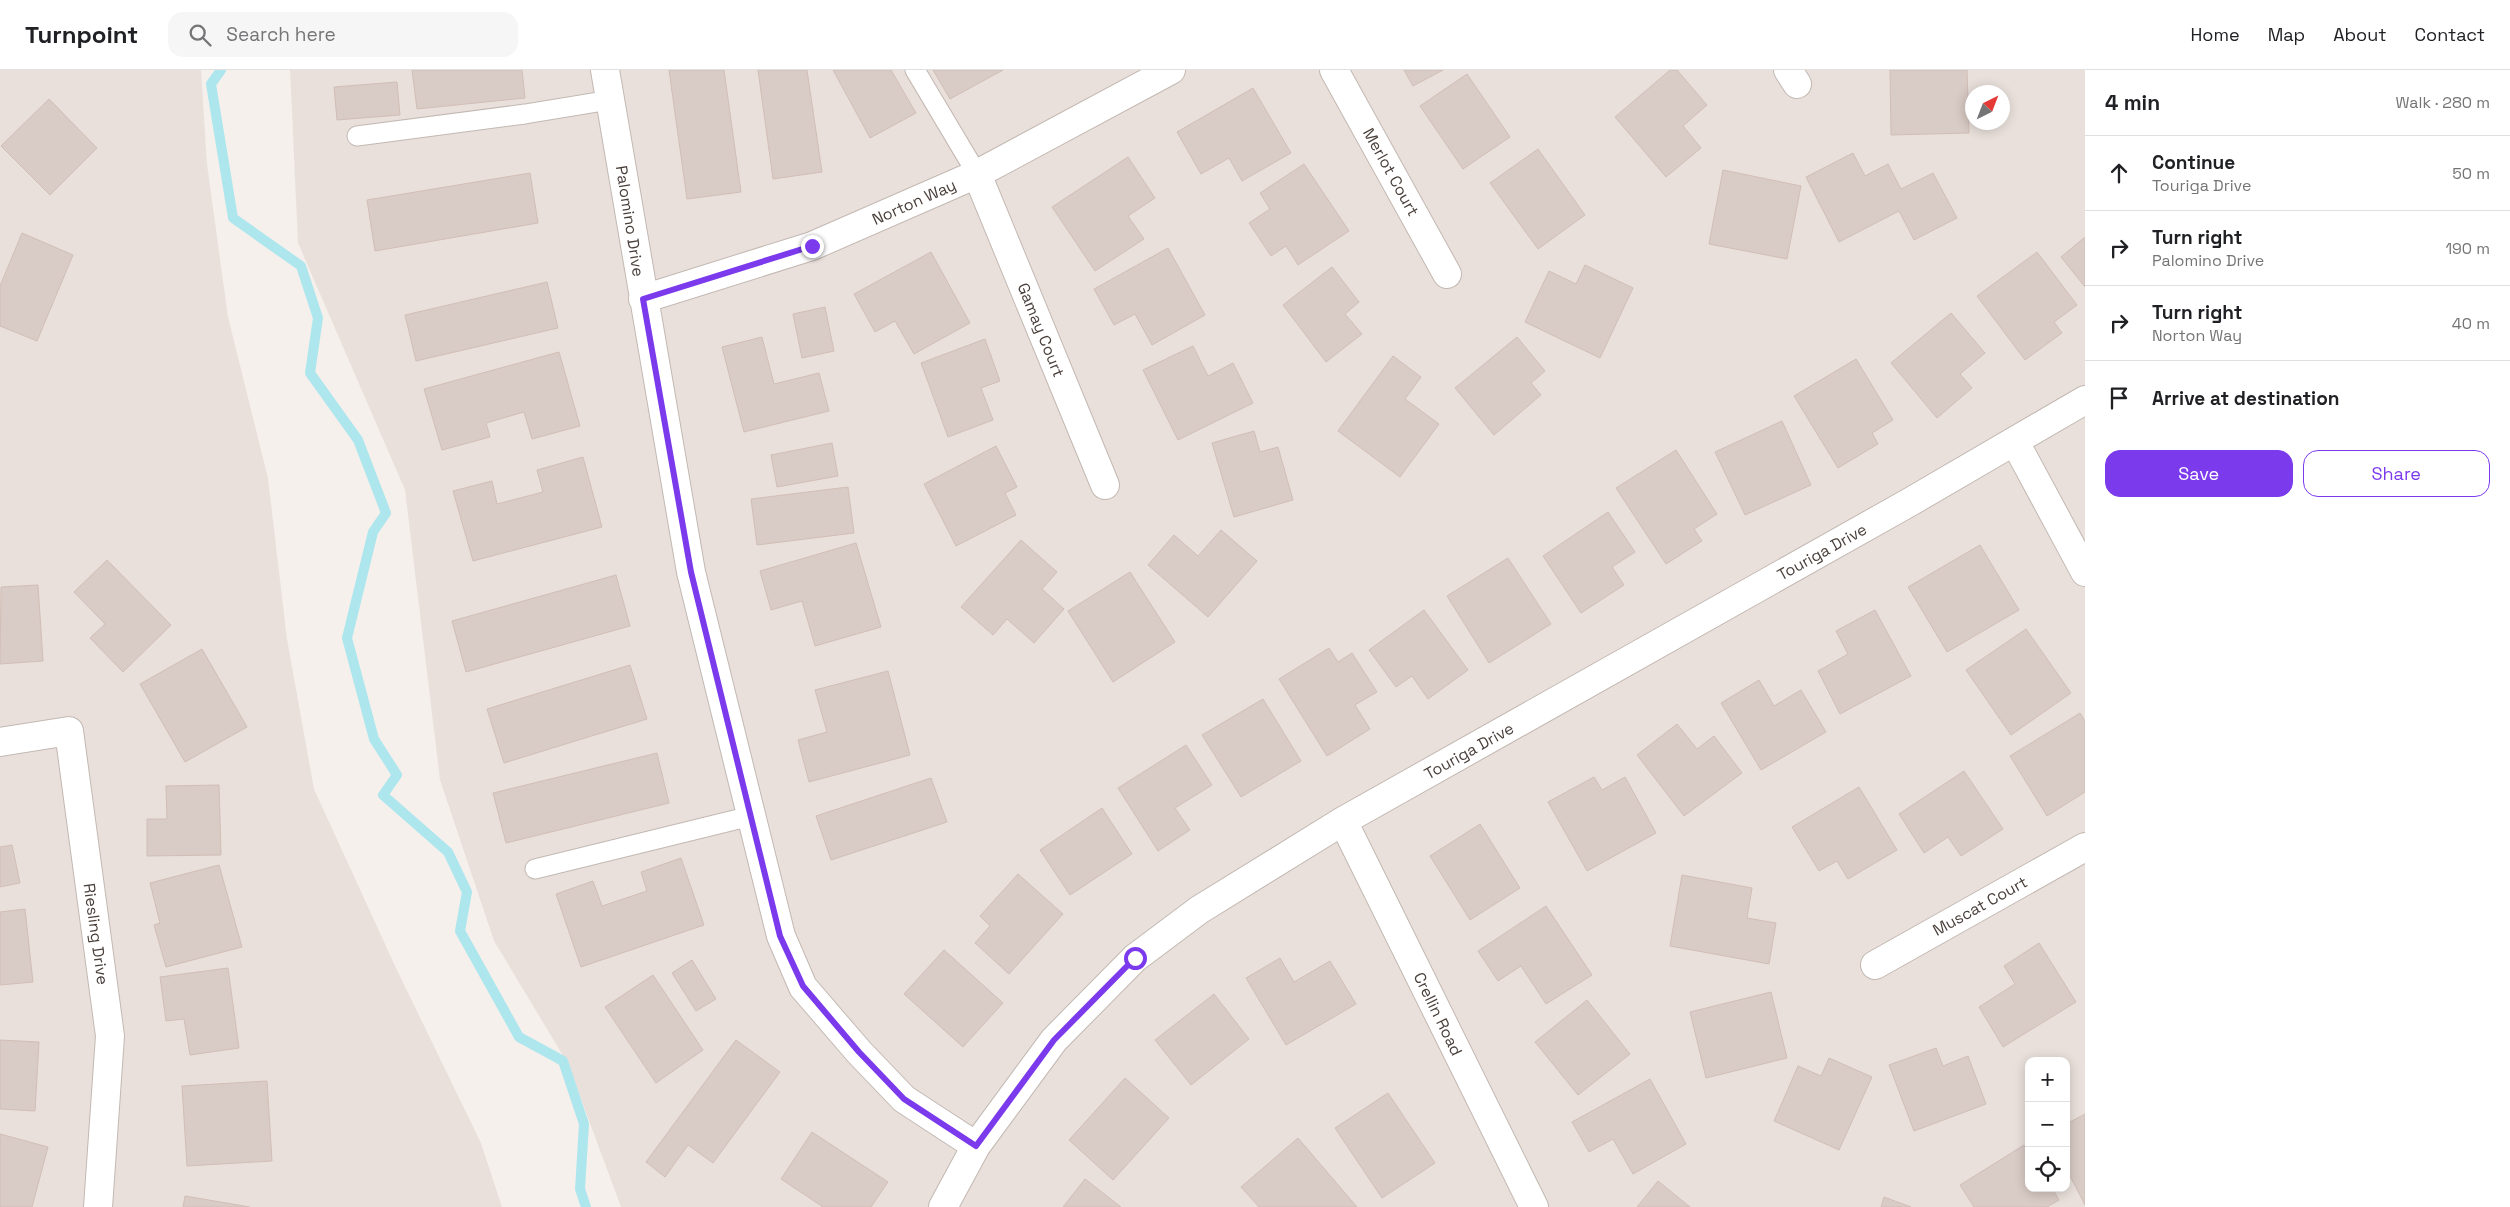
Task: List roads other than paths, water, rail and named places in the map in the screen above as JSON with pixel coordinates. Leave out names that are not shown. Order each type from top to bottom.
[{"type":"street","name":"Palomino Drive","points":[[605,70],[691,572],[780,936],[803,986],[859,1052],[904,1099],[976,1146]]},
{"type":"street","name":"Norton Way","points":[[643,299],[812,246],[977,174],[1171,70]]},
{"type":"street","name":"Merlot Court","points":[[1334,70],[1447,274]]},
{"type":"street","name":"Gamay Court","points":[[977,174],[1105,485]]},
{"type":"street","name":"Touriga Drive","points":[[943,1207],[976,1146],[1054,1040],[1135,958],[1199,910],[1343,821],[2015,442],[2085,400]]},
{"type":"street","points":[[2015,442],[2085,572]]},
{"type":"street","name":"Riesling Drive","points":[[0,742],[69,731],[110,1036],[98,1207]]},
{"type":"street","name":"Crellin Road","points":[[1343,821],[1524,1203]]},
{"type":"street","name":"Muscat Court","points":[[1875,965],[2085,847]]},
{"type":"lane","points":[[915,70],[977,174]]},
{"type":"lane","points":[[357,136],[525,114],[610,100]]},
{"type":"lane","points":[[535,869],[751,816]]},
{"type":"waterway","points":[[221,70],[211,84],[233,218],[301,266],[318,318],[310,373],[358,440],[386,513],[373,532],[347,638],[374,739],[397,775],[383,795],[448,852],[467,892],[460,931],[519,1037],[563,1061],[584,1124],[580,1189],[586,1207]]}]
